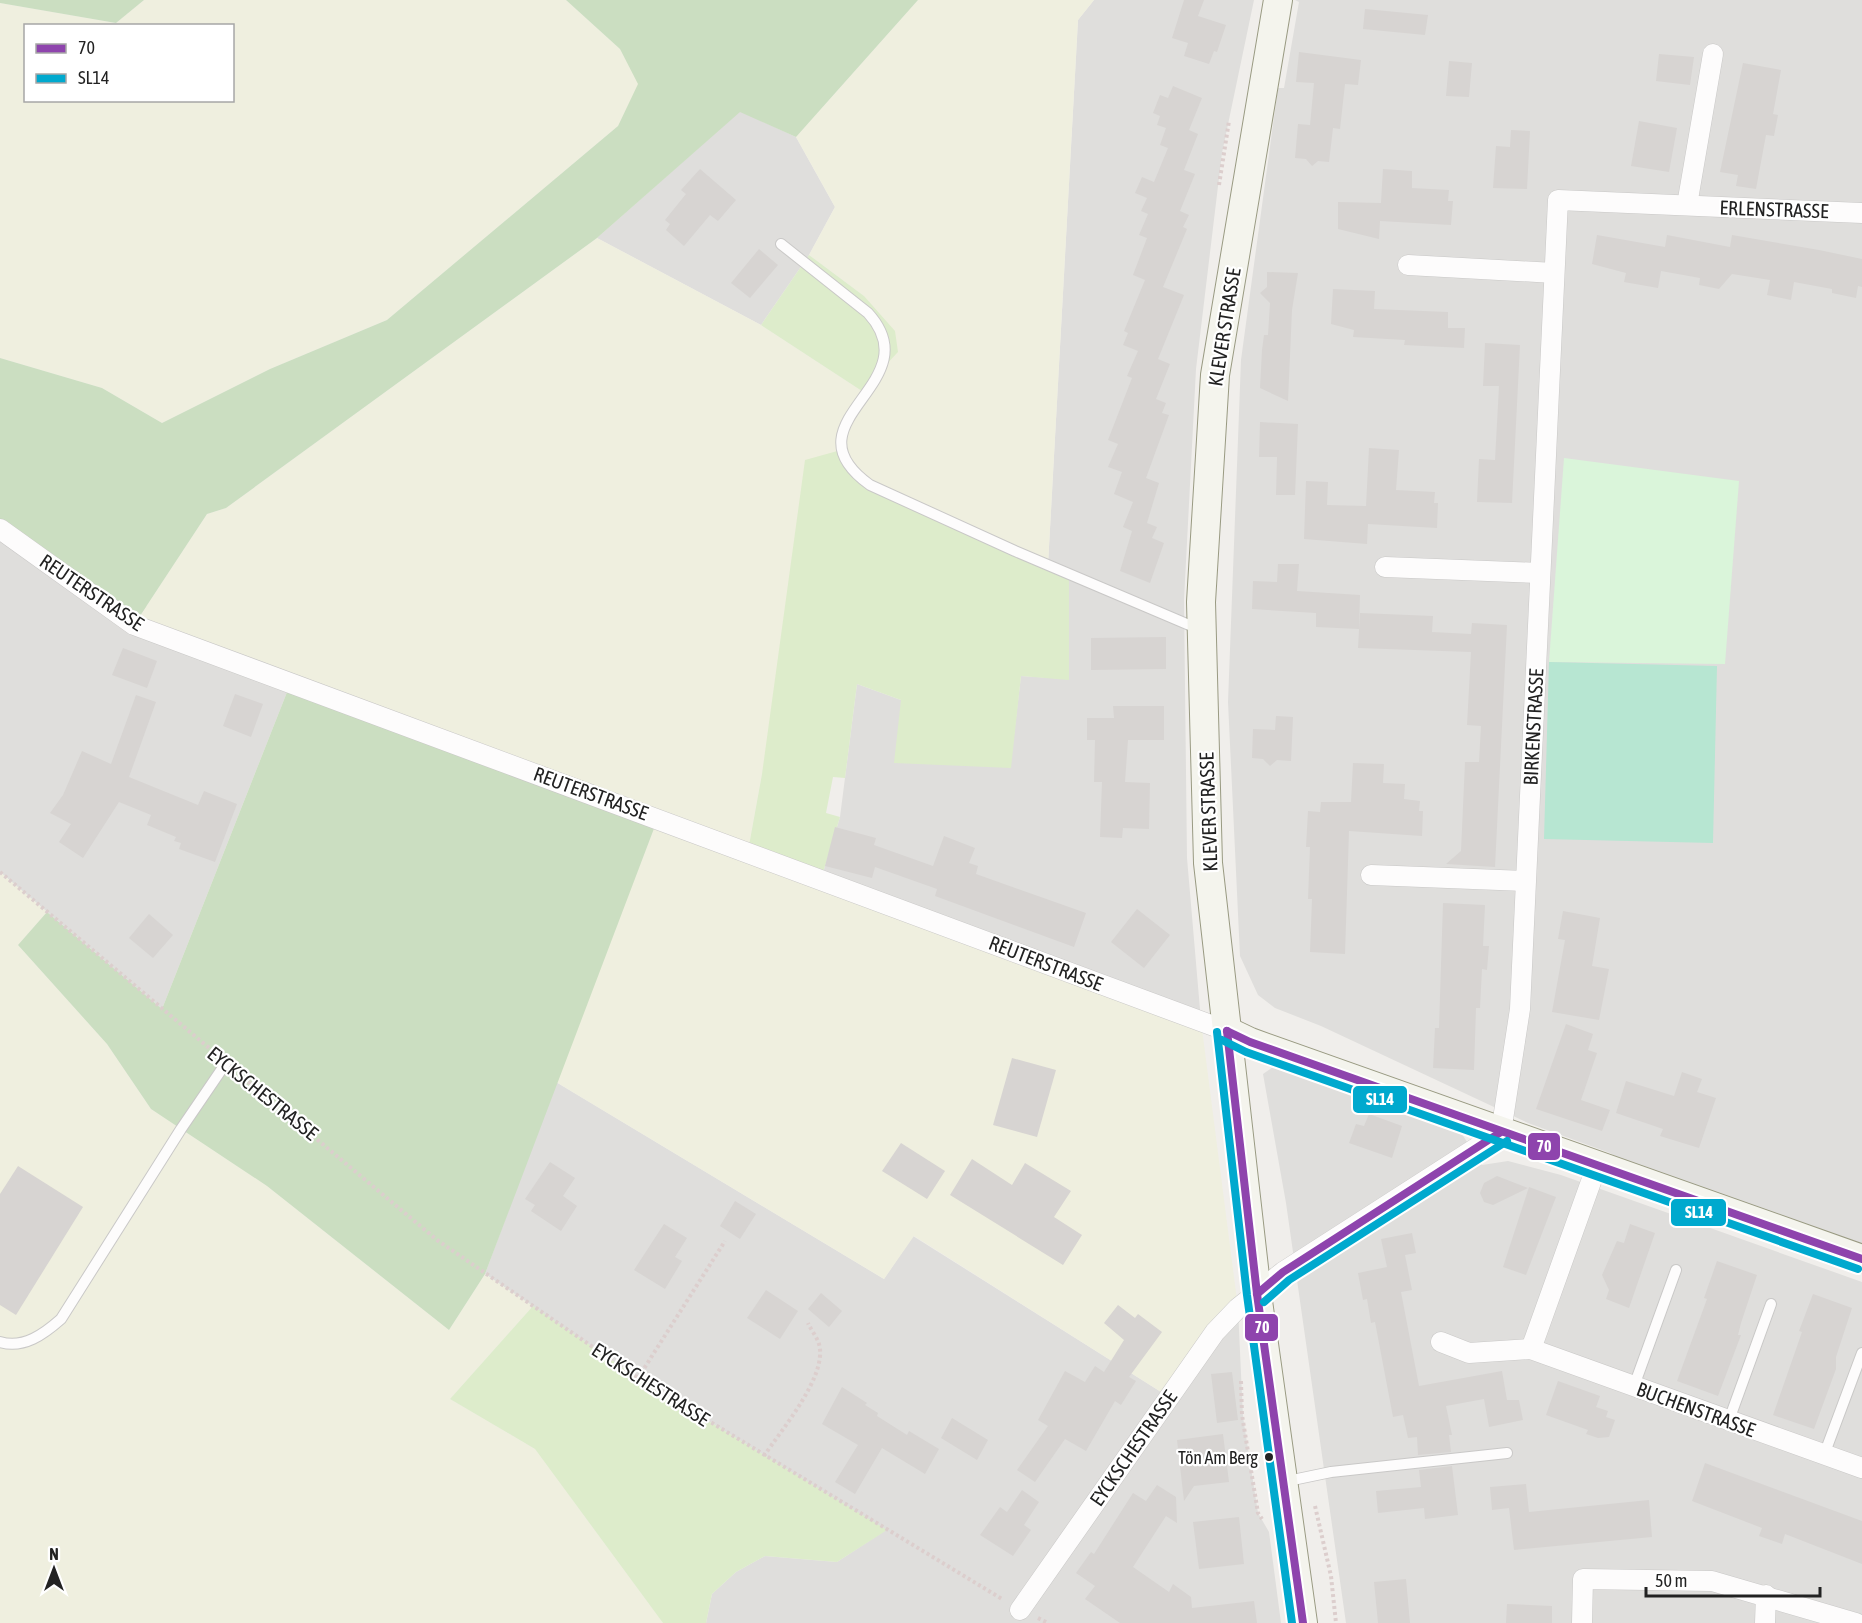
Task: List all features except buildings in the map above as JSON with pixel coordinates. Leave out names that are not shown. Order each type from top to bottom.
[{"type":"street","name":"KLEVER STRASSE","points":[[1278,0],[1215,375],[1202,631],[1208,863],[1257,1294],[1295,1480],[1303,1623]]},
{"type":"street","points":[[1687,205],[1713,54]]},
{"type":"street","name":"ERLENSTRASSE","points":[[1558,200],[1862,213]]},
{"type":"street","name":"BIRKENSTRASSE","points":[[1501,1132],[1520,1009],[1558,200]]},
{"type":"street","points":[[1408,265],[1554,273]]},
{"type":"street","name":"REUTERSTRASSE","points":[[0,529],[134,624],[1227,1031]]},
{"type":"street","points":[[1385,567],[1540,573]]},
{"type":"street","points":[[1371,875],[1525,881]]},
{"type":"street","points":[[1227,1031],[1250,1042],[1862,1259]]},
{"type":"street","points":[[1257,1294],[1282,1272],[1501,1132]]},
{"type":"street","points":[[1531,1349],[1597,1165]]},
{"type":"street","name":"EYCKSCHESTRASSE","points":[[1020,1610],[1215,1332],[1238,1308],[1257,1294]]},
{"type":"street","name":"BUCHENSTRASSE","points":[[1441,1342],[1469,1353],[1531,1349],[1862,1468]]},
{"type":"street","points":[[1582,1623],[1583,1579],[1712,1581],[1856,1623]]},
{"type":"street","points":[[1765,1623],[1766,1595]]},
{"type":"lane","points":[[781,244],[868,314],[880,326],[886,340],[883,368],[842,432],[841,450],[845,464],[856,475],[870,485],[1015,551],[1202,631]]},
{"type":"lane","points":[[0,1342],[20,1344],[49,1330],[61,1319],[181,1129],[226,1063]]},
{"type":"lane","points":[[1634,1386],[1676,1270]]},
{"type":"lane","points":[[1729,1420],[1771,1304]]},
{"type":"lane","points":[[1824,1455],[1862,1353]]},
{"type":"lane","points":[[1295,1480],[1331,1472],[1507,1453]]},
{"type":"path","name":"EYCKSCHESTRASSE","points":[[0,872],[437,1240],[638,1378],[1020,1610]]},
{"type":"path","points":[[638,1378],[725,1241]]},
{"type":"path","points":[[764,1456],[811,1385],[820,1365],[819,1344],[808,1323]]},
{"type":"path","points":[[1295,1480],[1331,1575],[1336,1623]]},
{"type":"shaded area","points":[[1094,0],[1254,0],[1222,153],[1196,369],[1184,600],[1187,858],[1201,1021],[821,879],[840,817],[857,684],[901,700],[1010,768],[1021,676],[1068,679],[1048,565],[1078,20]]},
{"type":"shaded area","points":[[1295,0],[1862,0],[1862,1247],[1628,1164],[1610,1153],[1528,1123],[1321,1026],[1275,1008],[1258,995],[1240,956],[1228,702],[1241,360],[1278,88],[1284,88],[1299,2]]},
{"type":"shaded area","points":[[740,111],[796,137],[835,207],[809,255],[761,325],[597,238]]},
{"type":"shaded area","points":[[0,529],[291,682],[162,1009],[0,872]]},
{"type":"shaded area","points":[[1273,1067],[1458,1128],[1482,1165],[1508,1161],[1561,1175],[1862,1282],[1862,1623],[1346,1623],[1286,1203],[1263,1074]]},
{"type":"shaded area","points":[[556,1082],[884,1279],[913,1236],[1169,1397],[1238,1308],[1243,1417],[1258,1513],[1269,1532],[1281,1623],[706,1623],[712,1594],[736,1572],[765,1556],[837,1562],[886,1530],[638,1378],[485,1274]]},
{"type":"green space","points":[[0,0],[144,0],[116,23],[0,3]]},
{"type":"green space","points":[[144,0],[566,0],[620,49],[639,84],[618,126],[387,320],[270,369],[162,423],[102,388],[0,358],[0,3],[116,23]]},
{"type":"green space","points":[[566,0],[918,0],[796,137],[740,112],[597,238],[226,508],[207,514],[134,625],[0,529],[0,358],[102,388],[162,423],[270,369],[387,320],[618,126],[638,84],[620,49]]},
{"type":"green space","points":[[918,0],[1094,0],[1078,20],[1048,565],[886,491],[762,774],[748,851],[1201,1021],[1238,1308],[1169,1397],[914,1236],[884,1279],[556,1082],[658,818],[134,625],[207,514],[226,508],[597,238],[761,325],[865,393],[864,296],[809,255],[835,207],[796,137]]},
{"type":"green space","points":[[809,255],[864,296],[895,331],[898,352],[865,393],[761,325]]},
{"type":"green space","points":[[841,450],[856,475],[1069,574],[1069,680],[1021,676],[1011,768],[894,763],[901,700],[857,684],[845,778],[833,777],[826,813],[840,817],[821,879],[748,851],[762,774],[805,460]]},
{"type":"green space","points":[[1564,458],[1739,481],[1725,664],[1549,662]]},
{"type":"green space","points":[[1549,662],[1717,666],[1713,843],[1544,839]]},
{"type":"green space","points":[[291,682],[658,818],[485,1274],[449,1330],[267,1186],[151,1109],[107,1044],[18,945],[47,912],[162,1009]]},
{"type":"green space","points":[[0,872],[47,912],[18,945],[107,1044],[151,1109],[267,1186],[449,1330],[485,1274],[533,1306],[450,1399],[535,1449],[663,1623],[0,1623]]},
{"type":"green space","points":[[533,1306],[638,1378],[887,1530],[837,1562],[765,1556],[736,1572],[712,1594],[706,1623],[663,1623],[535,1449],[450,1399]]},
{"type":"transit line","name":"70","points":[[1227,1031],[1250,1042],[1862,1259]]},
{"type":"transit line","name":"70","points":[[1227,1031],[1257,1294],[1303,1623]]},
{"type":"transit line","name":"SL14","points":[[1217,1032],[1247,1295],[1292,1623]]},
{"type":"transit line","name":"SL14","points":[[1222,1040],[1246,1052],[1858,1269]]},
{"type":"transit line","name":"70","points":[[1257,1294],[1283,1272],[1501,1132]]},
{"type":"transit line","name":"SL14","points":[[1264,1302],[1289,1280],[1507,1141]]},
{"type":"place","name":"Tön Am Berg","points":[[1269,1457]]}]
